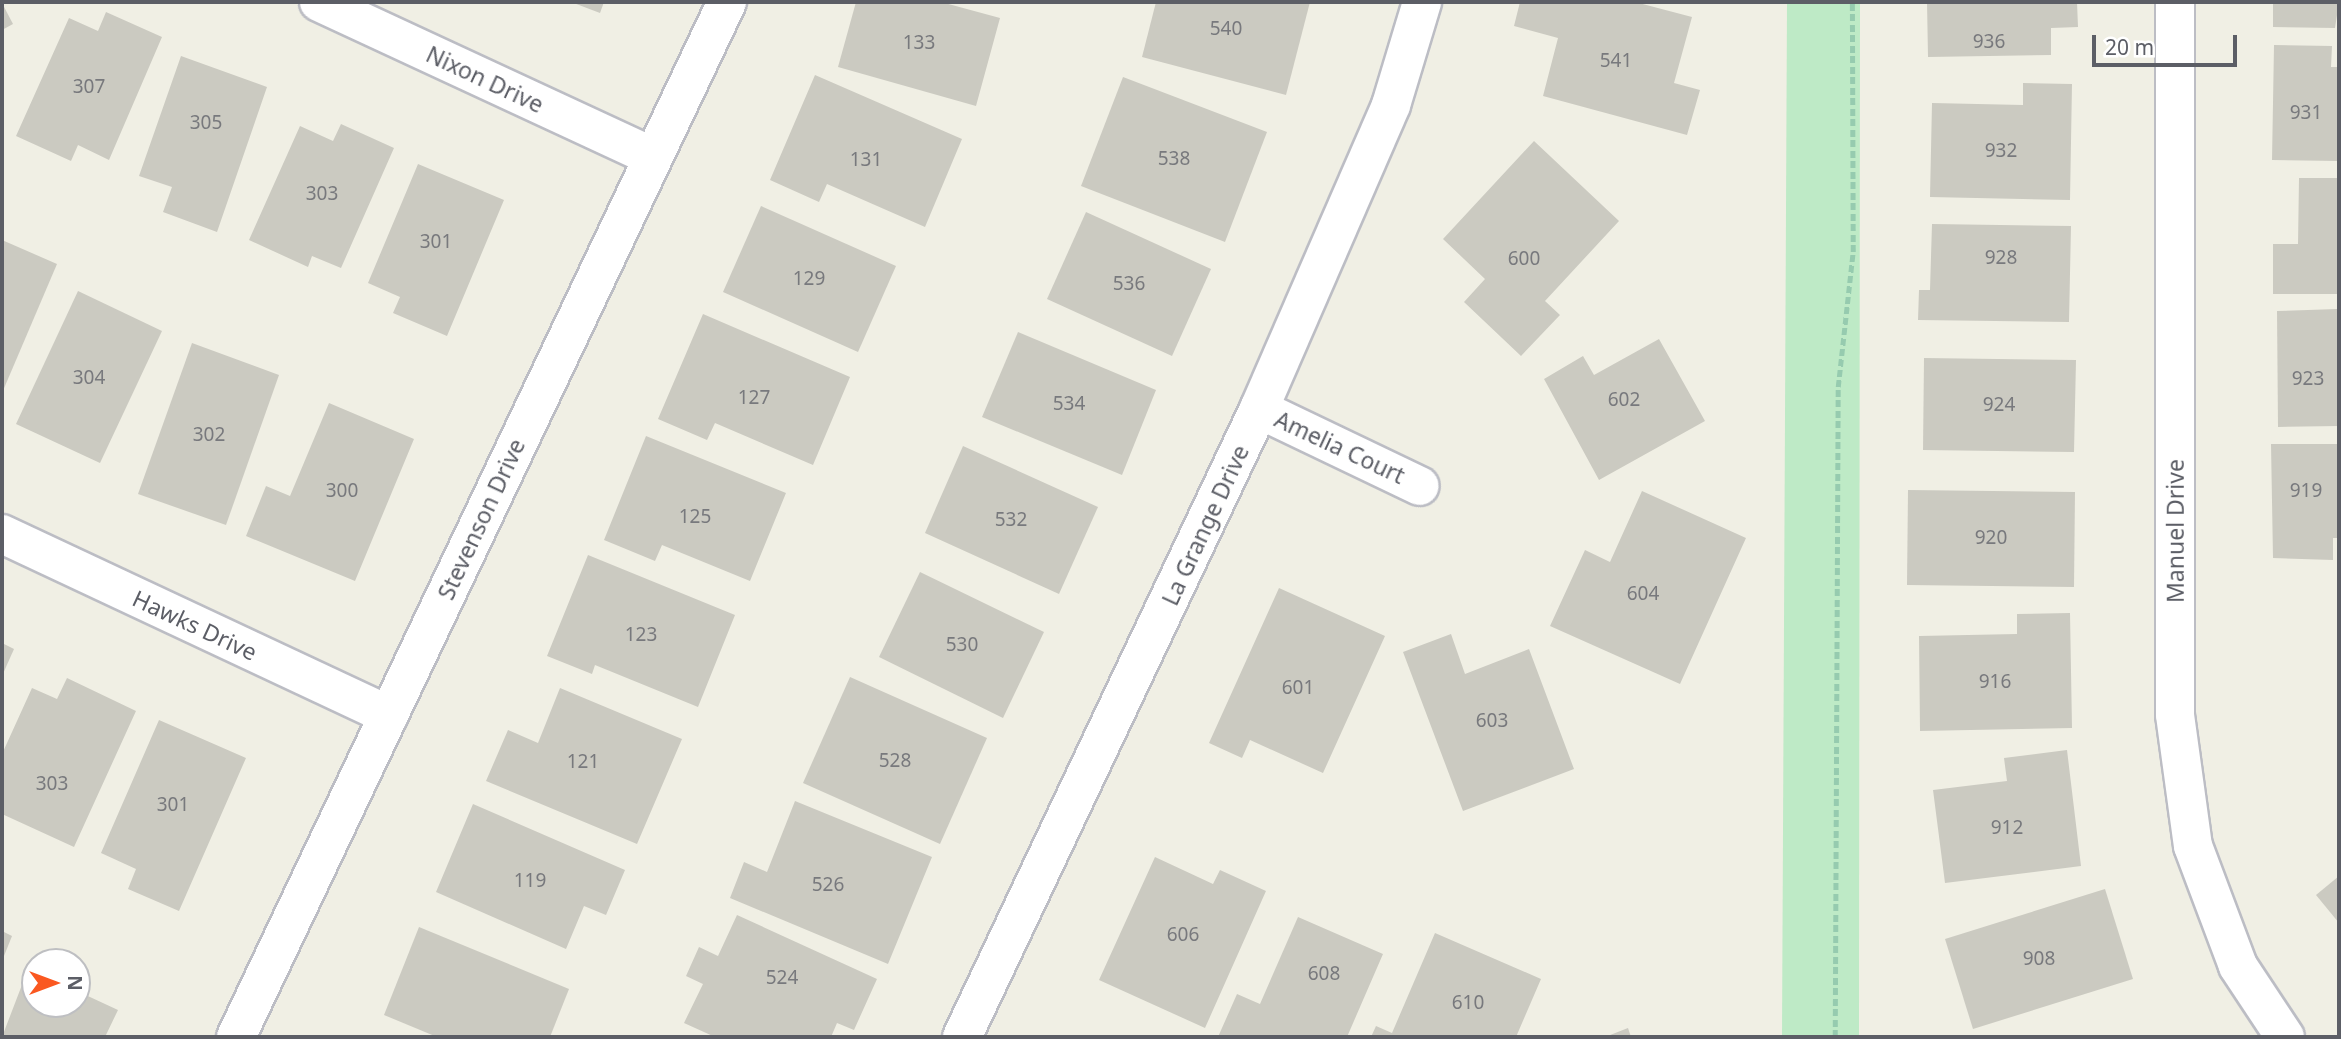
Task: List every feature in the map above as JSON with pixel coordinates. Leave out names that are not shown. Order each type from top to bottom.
[{"type":"street","name":"Nixon Drive","points":[[319,2],[651,156]]},
{"type":"street","name":"Stevenson Drive","points":[[236,1037],[651,156],[727,2]]},
{"type":"street","name":"La Grange Drive","points":[[962,1037],[1259,409],[1391,105],[1422,2]]},
{"type":"street","name":"Manuel Drive","points":[[2175,2],[2175,715],[2193,846],[2238,966],[2286,1037]]},
{"type":"street","name":"Amelia Court","points":[[1259,409],[1420,486]]},
{"type":"street","name":"Hawks Drive","points":[[2,534],[389,715]]},
{"type":"path","points":[[1835,1037],[1838,387],[1853,252],[1852,2]]},
{"type":"green space","points":[[1787,2],[1860,2],[1859,1037],[1782,1037]]},
{"type":"building","points":[[571,2],[604,2],[600,13]]},
{"type":"building","points":[[856,2],[941,2],[1000,18],[976,106],[838,67]]},
{"type":"building","points":[[1156,2],[1310,2],[1286,95],[1142,57]]},
{"type":"building","points":[[1520,2],[1635,2],[1692,17],[1674,83],[1700,90],[1687,135],[1543,96],[1558,38],[1514,26]]},
{"type":"building","points":[[1927,2],[2077,2],[2078,27],[2051,28],[2051,55],[1928,57]]},
{"type":"building","points":[[2273,2],[2339,2],[2335,28],[2273,27]]},
{"type":"building","points":[[2,3],[13,24],[2,30]]},
{"type":"building","points":[[106,12],[162,37],[109,160],[78,145],[71,161],[16,136],[69,18],[98,31]]},
{"type":"building","points":[[2274,45],[2332,46],[2331,67],[2339,67],[2339,161],[2272,160]]},
{"type":"building","points":[[181,56],[267,87],[217,232],[163,212],[172,187],[139,176]]},
{"type":"building","points":[[815,75],[962,139],[925,227],[827,184],[819,202],[770,180]]},
{"type":"building","points":[[1123,77],[1267,132],[1225,242],[1081,186]]},
{"type":"building","points":[[2023,83],[2072,84],[2070,200],[1930,197],[1932,103],[2023,105]]},
{"type":"building","points":[[341,124],[394,148],[341,268],[312,256],[308,267],[249,240],[300,126],[333,141]]},
{"type":"building","points":[[1534,141],[1619,221],[1545,301],[1560,315],[1521,356],[1464,302],[1485,279],[1443,239]]},
{"type":"building","points":[[418,164],[504,200],[447,336],[393,313],[400,297],[368,283]]},
{"type":"building","points":[[2299,178],[2339,178],[2339,294],[2273,294],[2273,244],[2298,244]]},
{"type":"building","points":[[761,206],[896,266],[858,352],[723,292]]},
{"type":"building","points":[[1086,212],[1211,269],[1172,356],[1047,299]]},
{"type":"building","points":[[1932,224],[2071,226],[2069,322],[1918,320],[1919,290],[1930,290]]},
{"type":"building","points":[[2,240],[57,264],[2,393]]},
{"type":"building","points":[[78,291],[162,331],[100,463],[16,424]]},
{"type":"building","points":[[2337,309],[2339,426],[2278,427],[2277,311]]},
{"type":"building","points":[[703,314],[850,377],[813,465],[715,423],[707,440],[658,419]]},
{"type":"building","points":[[1018,332],[1156,390],[1122,475],[982,417]]},
{"type":"building","points":[[1659,339],[1705,421],[1599,480],[1544,379],[1583,356],[1594,375]]},
{"type":"building","points":[[192,343],[279,375],[226,525],[138,494]]},
{"type":"building","points":[[1924,358],[2076,360],[2074,452],[1923,450]]},
{"type":"building","points":[[329,403],[414,439],[355,581],[246,536],[266,486],[290,496]]},
{"type":"building","points":[[646,436],[786,493],[750,581],[662,545],[655,561],[604,540]]},
{"type":"building","points":[[2271,444],[2339,444],[2339,538],[2333,538],[2333,560],[2273,558]]},
{"type":"building","points":[[963,446],[1098,507],[1059,594],[925,533]]},
{"type":"building","points":[[1908,490],[2075,492],[2074,587],[1907,585]]},
{"type":"building","points":[[1642,491],[1746,538],[1680,684],[1550,626],[1585,550],[1610,562]]},
{"type":"building","points":[[588,555],[735,615],[698,707],[595,665],[592,674],[547,656]]},
{"type":"building","points":[[920,572],[1044,632],[1003,718],[879,657]]},
{"type":"building","points":[[1279,588],[1385,636],[1323,773],[1250,740],[1242,758],[1209,743]]},
{"type":"building","points":[[2070,613],[2072,728],[1920,731],[1919,636],[2017,634],[2017,614]]},
{"type":"building","points":[[1451,634],[1465,674],[1529,649],[1574,769],[1463,811],[1403,652]]},
{"type":"building","points":[[2,643],[14,649],[2,676]]},
{"type":"building","points":[[850,677],[987,738],[940,844],[803,783]]},
{"type":"building","points":[[67,678],[136,711],[74,847],[2,814],[2,754],[32,688],[57,699]]},
{"type":"building","points":[[560,688],[682,739],[637,844],[486,781],[508,730],[538,743]]},
{"type":"building","points":[[159,720],[246,758],[179,911],[128,889],[136,869],[101,853]]},
{"type":"building","points":[[2067,750],[2081,866],[1945,883],[1933,790],[2007,781],[2004,758]]},
{"type":"building","points":[[795,801],[932,857],[888,964],[730,898],[744,862],[767,872]]},
{"type":"building","points":[[473,804],[625,870],[606,915],[584,906],[566,949],[436,892]]},
{"type":"building","points":[[1155,857],[1213,884],[1220,870],[1266,891],[1205,1028],[1099,980]]},
{"type":"building","points":[[2339,876],[2339,923],[2316,895]]},
{"type":"building","points":[[2105,889],[2133,979],[1973,1029],[1945,939]]},
{"type":"building","points":[[737,915],[877,979],[854,1030],[837,1023],[831,1037],[715,1037],[684,1023],[703,984],[686,976],[699,947],[718,956]]},
{"type":"building","points":[[1298,917],[1383,954],[1347,1037],[1218,1037],[1237,994],[1260,1004]]},
{"type":"building","points":[[419,927],[569,989],[550,1037],[437,1037],[384,1015]]},
{"type":"building","points":[[2,931],[12,936],[2,961]]},
{"type":"building","points":[[1435,933],[1541,979],[1516,1037],[1371,1037],[1376,1026],[1392,1033]]},
{"type":"building","points":[[21,987],[21,1018],[91,1018],[91,997],[118,1010],[105,1037],[2,1037]]},
{"type":"building","points":[[1628,1028],[1631,1037],[1605,1037]]}]
